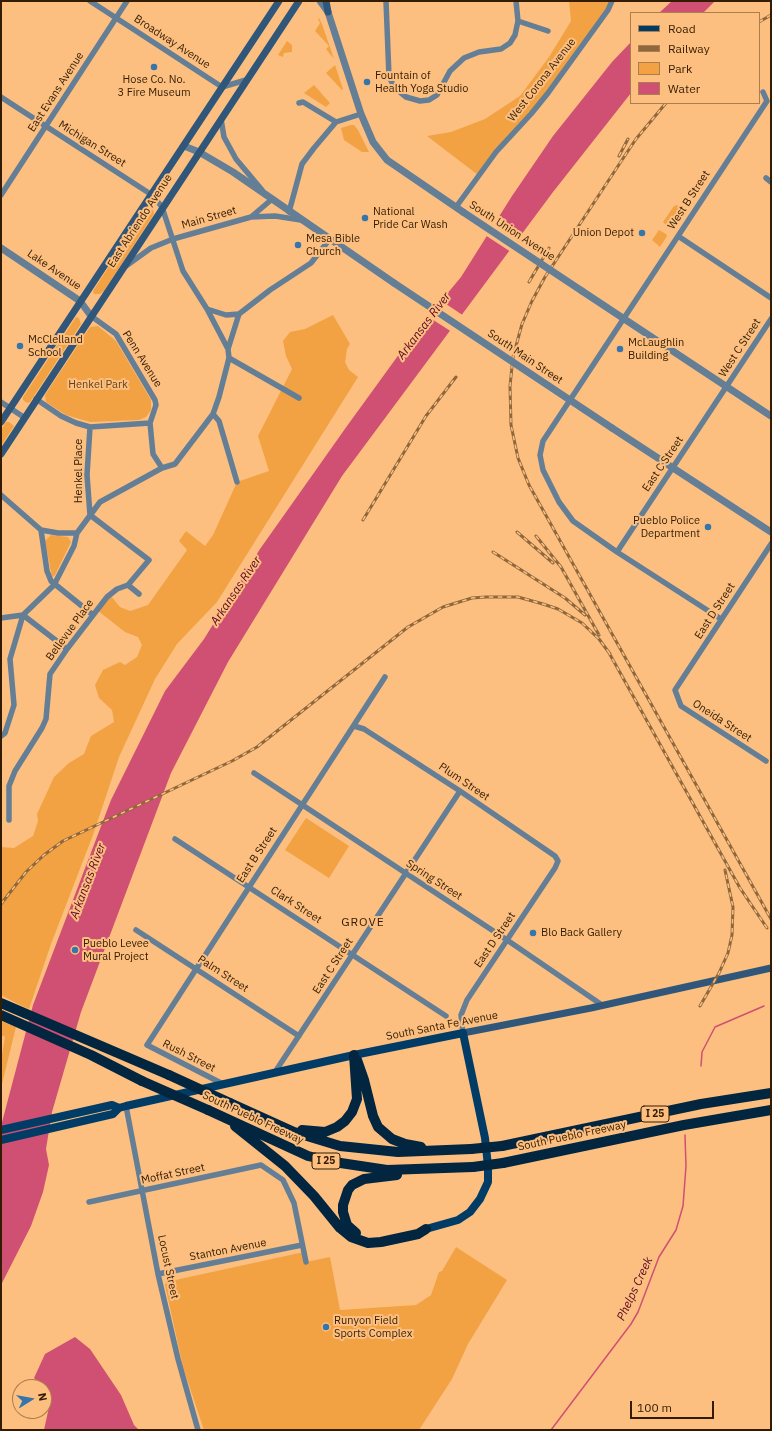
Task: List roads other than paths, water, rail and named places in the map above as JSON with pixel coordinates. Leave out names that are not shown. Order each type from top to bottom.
[{"type":"highway","name":"South Pueblo Freeway","points":[[1,1003],[15,1015],[142,1081],[308,1156],[334,1162],[387,1170],[455,1168],[503,1163],[684,1125],[771,1110]]},
{"type":"highway","name":"South Pueblo Freeway","points":[[1,1015],[15,1015],[95,1045],[169,1075],[294,1132],[340,1146],[398,1152],[471,1149],[502,1146],[701,1104],[771,1092]]},
{"type":"highway","points":[[246,1110],[302,1130],[326,1132],[337,1127],[345,1121],[352,1112],[357,1099],[354,1055]]},
{"type":"highway","points":[[354,1055],[364,1080],[373,1116],[382,1131],[392,1139],[405,1144],[449,1150]]},
{"type":"highway","points":[[220,1115],[285,1166],[314,1196],[340,1228],[351,1237],[362,1242],[381,1242],[418,1234],[426,1230]]},
{"type":"highway","points":[[426,1230],[417,1228],[374,1237],[360,1236],[351,1230],[344,1219],[343,1205],[348,1190],[352,1185],[364,1179],[455,1168]]},
{"type":"main road","name":"East Abriendo Avenue","points":[[1,422],[279,1]]},
{"type":"main road","name":"East Abriendo Avenue","points":[[1,454],[221,117],[299,1]]},
{"type":"main road","points":[[326,1],[328,12]]},
{"type":"main road","name":"South Santa Fe Avenue","points":[[1,1130],[60,1118],[112,1105],[122,1107],[354,1055],[602,1005],[771,968]]},
{"type":"main road","points":[[426,1230],[458,1220],[470,1212],[480,1199],[488,1182],[485,1138],[463,1033]]},
{"type":"main road","name":"South Santa Fe Avenue","points":[[1,1140],[60,1128],[113,1114],[122,1107]]},
{"type":"street","name":"Broadway Avenue","points":[[90,1],[222,86]]},
{"type":"street","name":"East Evans Avenue","points":[[1,195],[127,1]]},
{"type":"street","name":"South Union Avenue","points":[[320,1],[328,12],[361,114],[373,142],[387,160],[771,416]]},
{"type":"street","points":[[386,1],[389,77],[395,88],[406,97],[420,101],[429,100],[437,95],[450,71],[464,58],[479,52],[501,48],[510,43],[515,34],[518,21],[516,1]]},
{"type":"street","name":"West Corona Avenue","points":[[456,207],[496,152],[548,93],[608,10],[612,1]]},
{"type":"street","points":[[518,21],[548,31]]},
{"type":"street","points":[[222,86],[246,80]]},
{"type":"street","name":"West B Street","points":[[624,319],[767,101],[763,92]]},
{"type":"street","name":"Michigan Street","points":[[1,97],[152,194],[162,207],[183,271],[207,309],[228,349]]},
{"type":"street","points":[[299,102],[303,102],[336,122]]},
{"type":"street","points":[[289,212],[302,164],[336,122],[361,114]]},
{"type":"street","name":"South Main Street","points":[[221,117],[224,137],[236,159],[270,199]]},
{"type":"street","name":"South Main Street","points":[[184,146],[199,152],[233,172],[329,240],[771,532]]},
{"type":"street","name":"Main Street","points":[[252,217],[270,199]]},
{"type":"street","name":"Main Street","points":[[123,269],[151,248],[173,239],[252,217],[275,216],[301,220]]},
{"type":"street","points":[[678,236],[771,298]]},
{"type":"street","points":[[207,309],[226,315],[239,314],[270,290],[311,263],[329,240]]},
{"type":"street","name":"Lake Avenue","points":[[1,248],[80,301],[91,316]]},
{"type":"street","points":[[1,736],[5,733],[14,705],[10,659],[23,615],[54,585],[74,546],[77,533],[100,502],[162,468],[175,464],[213,414],[220,397],[229,358],[228,349],[239,314]]},
{"type":"street","name":"Penn Avenue","points":[[91,316],[116,334],[155,400],[156,405],[150,422],[153,454],[162,468]]},
{"type":"street","points":[[624,319],[543,441],[540,455],[543,470],[559,502],[573,521],[617,552],[721,619]]},
{"type":"street","name":"West C Street","points":[[726,387],[771,319]]},
{"type":"street","points":[[229,358],[299,398]]},
{"type":"street","name":"East C Street","points":[[617,552],[726,387]]},
{"type":"street","points":[[36,399],[76,424],[90,427],[150,422]]},
{"type":"street","points":[[1,402],[25,418]]},
{"type":"street","points":[[213,414],[219,421],[237,482]]},
{"type":"street","name":"Henkel Place","points":[[90,427],[87,475],[90,515]]},
{"type":"street","points":[[1,495],[41,530],[58,533],[77,533]]},
{"type":"street","name":"Bellevue Place","points":[[9,820],[9,786],[15,771],[46,719],[50,674],[67,648],[107,597],[117,589],[128,585],[149,560],[90,515]]},
{"type":"street","points":[[41,530],[47,571],[54,585],[93,615]]},
{"type":"street","name":"East D Street","points":[[675,690],[771,544]]},
{"type":"street","points":[[128,585],[139,594]]},
{"type":"street","points":[[1,618],[23,615],[67,648]]},
{"type":"street","name":"East B Street","points":[[147,1045],[195,968],[385,677]]},
{"type":"street","name":"Oneida Street","points":[[675,690],[681,706],[766,761]]},
{"type":"street","name":"Plum Street","points":[[354,726],[364,729],[460,791],[555,856],[558,862]]},
{"type":"street","name":"Spring Street","points":[[254,773],[507,940],[602,1005]]},
{"type":"street","name":"East C Street","points":[[275,1072],[460,791]]},
{"type":"street","name":"Clark Street","points":[[175,839],[446,1016]]},
{"type":"street","name":"East D Street","points":[[463,1033],[461,1019],[464,1005],[558,862]]},
{"type":"street","name":"Palm Street","points":[[136,930],[299,1036]]},
{"type":"street","name":"Rush Street","points":[[147,1045],[223,1084]]},
{"type":"street","name":"Locust Street","points":[[122,1107],[142,1191],[158,1274],[178,1359],[198,1430]]},
{"type":"street","name":"Moffat Street","points":[[89,1202],[261,1165],[283,1180],[294,1203],[302,1245]]},
{"type":"street","points":[[302,1245],[306,1262]]},
{"type":"street","name":"Stanton Avenue","points":[[158,1274],[302,1245]]},
{"type":"water","points":[[672,1],[715,1],[704,12],[660,12]]},
{"type":"water","name":"Arkansas River","points":[[630,43],[630,94],[553,192],[342,476],[228,662],[171,773],[81,1012],[52,1112],[46,1149],[49,1165],[43,1192],[31,1226],[1,1285],[1,1126],[33,1005],[111,800],[165,691],[204,639],[260,549],[347,426],[413,335],[461,277],[512,196],[553,136],[612,62]]},
{"type":"water","points":[[75,1337],[90,1349],[121,1395],[134,1425],[139,1430],[44,1430],[46,1419],[52,1419],[52,1379],[34,1378],[45,1354]]},
{"type":"waterway","name":"Phelps Creek","points":[[701,1066],[702,1052],[715,1027],[764,1006]]},
{"type":"waterway","name":"Phelps Creek","points":[[551,1430],[631,1324],[638,1312],[659,1257],[676,1230],[683,1206],[686,1166],[685,1135]]},
{"type":"railway","points":[[760,21],[771,15]]},
{"type":"railway","points":[[665,104],[636,139],[545,277],[532,301],[522,324],[513,357],[510,386],[511,425],[518,458],[529,485],[771,919]]},
{"type":"railway","points":[[619,156],[628,139]]},
{"type":"railway","points":[[529,282],[549,248]]},
{"type":"railway","points":[[363,520],[426,416],[456,377]]},
{"type":"railway","points":[[517,532],[553,563]]},
{"type":"railway","points":[[536,536],[561,567],[599,635]]},
{"type":"railway","points":[[493,552],[565,598],[585,615]]},
{"type":"railway","points":[[1,904],[26,872],[44,855],[63,841],[232,761],[257,747],[408,627],[443,607],[472,598],[486,597],[518,597],[543,604],[558,609],[582,623],[599,639],[610,654]]},
{"type":"railway","points":[[608,651],[740,888],[767,928]]},
{"type":"railway","points":[[700,1006],[719,973],[728,953],[732,935],[733,907],[725,870]]},
{"type":"place","name":"Hose Co. No. 3 Fire Museum","points":[[154,67]]},
{"type":"place","name":"Fountain of Health Yoga Studio","points":[[367,82]]},
{"type":"place","name":"National Pride Car Wash","points":[[365,218]]},
{"type":"place","name":"Union Depot","points":[[642,233]]},
{"type":"place","name":"Mesa Bible Church","points":[[298,245]]},
{"type":"place","name":"McClelland School","points":[[20,346]]},
{"type":"place","name":"McLaughlin Building","points":[[620,349]]},
{"type":"place","name":"Pueblo Police Department","points":[[708,527]]},
{"type":"place","name":"Blo Back Gallery","points":[[533,933]]},
{"type":"place","name":"Pueblo Levee Mural Project","points":[[75,950]]},
{"type":"place","name":"Runyon Field Sports Complex","points":[[326,1327]]},
{"type":"district","name":"GROVE","points":[[363,923]]},
{"type":"park label","name":"Henkel Park","points":[[98,385]]}]
